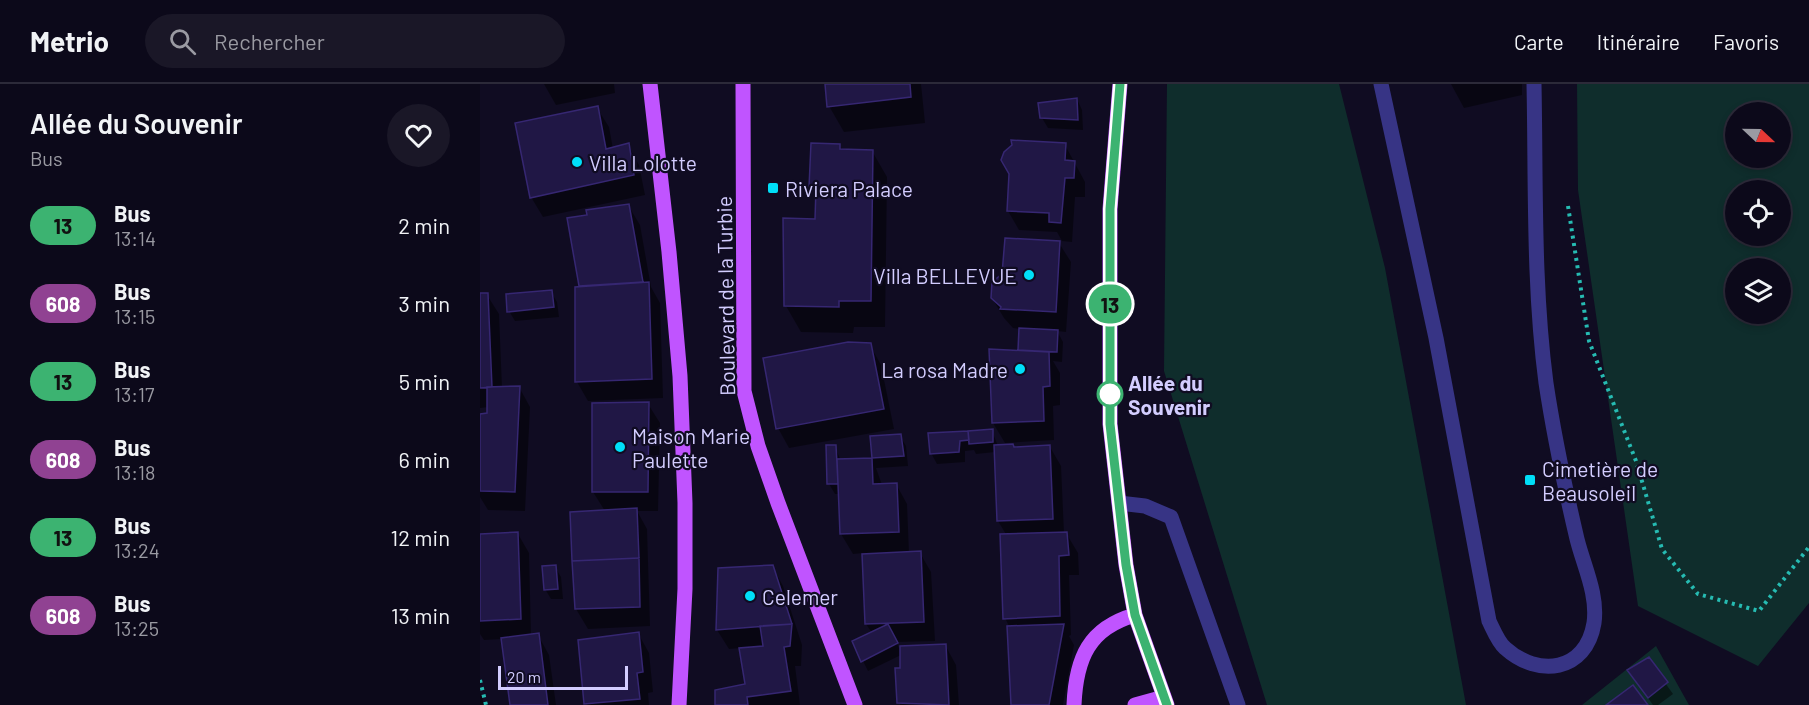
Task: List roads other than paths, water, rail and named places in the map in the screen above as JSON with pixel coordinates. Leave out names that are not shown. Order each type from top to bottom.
[{"type":"main road","points":[[650,84],[680,376],[685,503],[685,589],[679,705]]},
{"type":"main road","name":"Boulevard de la Turbie","points":[[743,84],[744,392],[758,446],[855,705]]},
{"type":"main road","points":[[1120,84],[1110,209],[1110,424],[1126,565],[1135,615],[1165,701],[1135,705]]},
{"type":"main road","points":[[1074,705],[1089,641],[1113,621],[1135,615]]},
{"type":"street","points":[[1381,84],[1436,338],[1489,621],[1503,647],[1528,664],[1555,667],[1571,662],[1586,647],[1594,623],[1593,594],[1575,531],[1546,384],[1536,292],[1534,84]]},
{"type":"street","points":[[1119,503],[1145,506],[1171,517],[1238,705]]},
{"type":"place","name":"Villa Lolotte","points":[[577,162]]},
{"type":"place","name":"Riviera Palace","points":[[773,188]]},
{"type":"place","name":"Villa BELLEVUE","points":[[1029,275]]},
{"type":"place","name":"La rosa Madre","points":[[1020,369]]},
{"type":"place","name":"Allée du Souvenir","points":[[1110,394]]},
{"type":"place","name":"Maison Marie Paulette","points":[[620,447]]},
{"type":"place","name":"Cimetière de Beausoleil","points":[[1530,480]]},
{"type":"place","name":"Celemer","points":[[750,596]]}]
